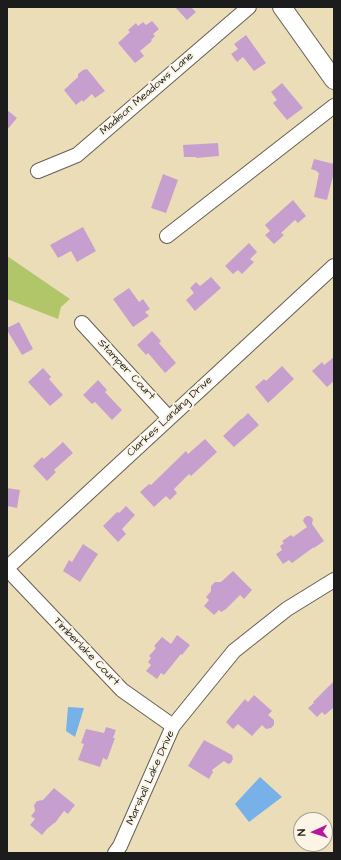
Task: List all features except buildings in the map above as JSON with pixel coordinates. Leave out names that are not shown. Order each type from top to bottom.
[{"type":"main road","points":[[284,8],[334,80]]},
{"type":"street","name":"Madison Meadows Lane","points":[[38,171],[77,155],[248,7]]},
{"type":"street","points":[[167,236],[334,106]]},
{"type":"street","name":"Clarkes Landing Drive","points":[[7,568],[334,266]]},
{"type":"street","name":"Stamper Court","points":[[82,323],[170,418]]},
{"type":"street","name":"Timberlake Court","points":[[7,568],[122,690],[174,726]]},
{"type":"street","name":"Marshall Lake Drive","points":[[115,853],[120,846],[174,726],[234,651],[287,609],[334,580]]},
{"type":"green space","points":[[7,256],[70,299],[61,307],[58,319],[7,299]]},
{"type":"water","points":[[68,707],[84,708],[75,737],[66,731]]},
{"type":"water","points":[[260,777],[282,797],[249,822],[235,804]]}]
